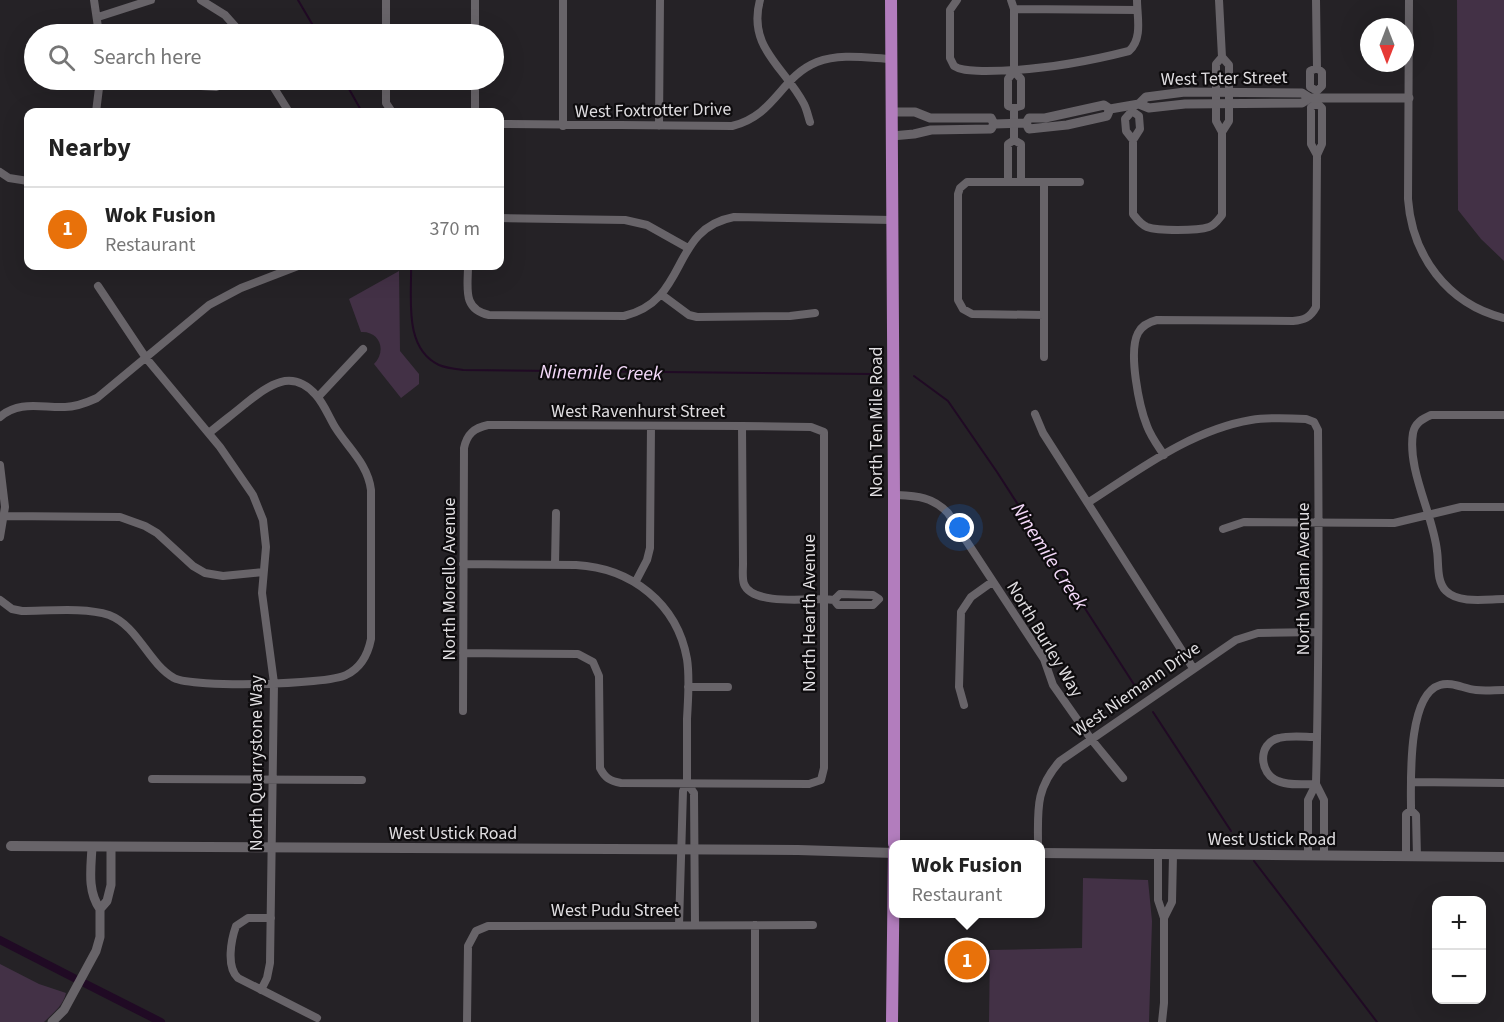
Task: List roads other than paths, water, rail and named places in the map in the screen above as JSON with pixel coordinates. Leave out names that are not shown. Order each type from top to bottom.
[{"type":"main road","name":"North Ten Mile Road","points":[[891,0],[894,840]]},
{"type":"main road","name":"West Ustick Road","points":[[11,846],[889,851]]},
{"type":"main road","name":"West Ustick Road","points":[[1045,853],[1504,857]]},
{"type":"main road","points":[[892,1022],[893,918]]},
{"type":"street","points":[[94,0],[98,24]]},
{"type":"street","points":[[98,17],[151,0]]},
{"type":"street","points":[[201,0],[225,15],[233,24]]},
{"type":"street","points":[[386,0],[386,24]]},
{"type":"street","points":[[475,0],[475,24]]},
{"type":"street","points":[[563,0],[563,126]]},
{"type":"street","points":[[659,126],[660,0]]},
{"type":"street","points":[[760,0],[757,23],[760,40],[770,58],[804,105],[810,122]]},
{"type":"street","points":[[1011,0],[1014,9],[1014,71],[1008,79],[1008,106],[1014,108],[1021,106],[1021,80],[1014,71]]},
{"type":"street","points":[[956,1],[950,10],[950,58],[954,66],[964,70],[1014,71],[1067,65],[1129,51],[1135,45],[1137,38],[1137,0]]},
{"type":"street","points":[[1219,0],[1222,57],[1229,65],[1229,121],[1222,132]]},
{"type":"street","points":[[1089,502],[1164,455],[1146,424],[1137,389],[1135,343],[1142,327],[1157,320],[1303,320],[1311,316],[1316,307],[1317,155],[1311,144],[1311,107],[1322,86],[1322,72],[1317,68],[1316,0]]},
{"type":"street","points":[[1409,0],[1408,199],[1412,229],[1422,255],[1437,277],[1462,300],[1504,318]]},
{"type":"street","points":[[1014,9],[1137,10]]},
{"type":"street","points":[[1133,140],[1126,131],[1125,119],[1133,107],[1139,116],[1140,129],[1133,140],[1133,214],[1138,221],[1155,228],[1199,229],[1210,227],[1217,222],[1222,215],[1222,132],[1216,122],[1216,64],[1222,57]]},
{"type":"street","name":"West Foxtrotter Drive","points":[[504,124],[723,127],[741,124],[765,110],[803,70],[827,59],[892,59]]},
{"type":"street","points":[[96,108],[99,90]]},
{"type":"street","points":[[275,90],[286,108]]},
{"type":"street","points":[[386,90],[386,103],[389,108]]},
{"type":"street","points":[[475,90],[475,108]]},
{"type":"street","name":"West Teter Street","points":[[1133,107],[1146,97],[1185,92],[1302,93],[1315,98],[1409,98]]},
{"type":"street","name":"West Teter Street","points":[[994,124],[1026,123],[1029,118],[1045,118],[1104,105],[1110,109],[1185,104],[1302,103],[1315,98]]},
{"type":"street","points":[[1014,108],[1014,140]]},
{"type":"street","name":"West Teter Street","points":[[892,112],[915,112],[930,118],[991,118],[994,124]]},
{"type":"street","name":"West Teter Street","points":[[892,136],[931,130],[991,129],[994,124]]},
{"type":"street","points":[[1014,140],[1021,144],[1021,182]]},
{"type":"street","points":[[1008,182],[1008,144],[1014,140]]},
{"type":"street","points":[[0,172],[9,178],[24,180]]},
{"type":"street","points":[[1044,315],[972,314],[963,309],[958,300],[958,194],[960,188],[967,182],[1080,182]]},
{"type":"street","points":[[1044,182],[1044,357]]},
{"type":"street","points":[[468,270],[468,300],[473,308],[481,313],[615,317],[641,310],[662,295],[688,248],[708,226],[734,217],[892,220]]},
{"type":"street","points":[[504,218],[625,220],[647,225],[688,248]]},
{"type":"street","points":[[0,417],[15,407],[65,407],[97,398],[195,316],[224,296],[288,270]]},
{"type":"street","name":"North Quarrystone Way","points":[[98,286],[146,358],[209,433],[248,487],[261,512],[266,538],[262,593],[274,683],[270,963],[267,978],[261,990]]},
{"type":"street","points":[[662,295],[689,315],[697,317],[790,316],[815,313]]},
{"type":"street","points":[[318,397],[363,349]]},
{"type":"street","points":[[2,603],[12,609],[22,611],[91,612],[109,615],[127,627],[161,668],[176,679],[191,682],[274,683],[334,680],[354,670],[366,656],[371,639],[370,481],[363,465],[335,427],[318,397],[302,384],[294,381],[274,383],[209,433]]},
{"type":"street","points":[[1035,414],[1043,433],[1194,668]]},
{"type":"street","points":[[1504,415],[1431,415],[1421,419],[1415,426],[1413,436],[1414,464],[1437,549],[1440,583],[1445,590],[1460,598],[1504,599]]},
{"type":"street","name":"North Valam Avenue","points":[[1164,455],[1213,430],[1253,419],[1306,419],[1314,423],[1318,430],[1316,784],[1308,800],[1308,855]]},
{"type":"street","name":"West Ravenhurst Street","points":[[464,448],[471,432],[488,425],[811,427],[824,432]]},
{"type":"street","points":[[636,582],[650,548],[651,426]]},
{"type":"street","points":[[742,426],[742,564],[744,584],[751,593],[762,598],[834,600],[840,594],[873,595],[879,599],[894,599]]},
{"type":"street","name":"North Hearth Avenue","points":[[687,783],[809,784],[821,780],[824,768],[824,432]]},
{"type":"street","name":"North Morello Avenue","points":[[463,711],[464,448]]},
{"type":"street","points":[[0,468],[5,497],[0,537]]},
{"type":"street","name":"North Burley Way","points":[[894,495],[918,496],[940,504],[948,513],[1044,659],[1053,685],[1091,739],[1123,778]]},
{"type":"street","points":[[1223,529],[1244,522],[1394,523],[1461,507],[1504,507]]},
{"type":"street","points":[[555,565],[556,513]]},
{"type":"street","points":[[4,516],[120,517],[134,521],[157,533],[193,566],[205,573],[223,576],[263,572]]},
{"type":"street","points":[[463,564],[594,567],[636,582],[660,603],[679,633],[687,659],[688,687],[687,783],[683,791],[679,925]]},
{"type":"street","points":[[964,705],[959,687],[961,612],[971,597],[993,582]]},
{"type":"street","name":"West Niemann Drive","points":[[1038,840],[1038,802],[1048,774],[1059,761],[1226,645],[1246,636],[1269,632],[1318,632]]},
{"type":"street","points":[[463,653],[578,654],[593,662],[599,676],[600,768],[604,776],[621,783],[687,783]]},
{"type":"street","points":[[1411,857],[1416,815],[1411,810],[1413,731],[1424,699],[1429,691],[1439,685],[1450,684],[1476,690],[1504,690]]},
{"type":"street","points":[[688,687],[728,687]]},
{"type":"street","points":[[1316,784],[1277,781],[1270,777],[1264,769],[1263,759],[1265,749],[1271,741],[1279,738],[1317,737]]},
{"type":"street","points":[[152,778],[362,780]]},
{"type":"street","points":[[1411,782],[1504,783]]},
{"type":"street","points":[[687,783],[694,793],[695,925]]},
{"type":"street","name":"North Valam Avenue","points":[[1316,784],[1324,800],[1324,855]]},
{"type":"street","points":[[52,1022],[64,1010],[96,951],[100,937],[100,909],[94,901],[91,885],[92,847]]},
{"type":"street","points":[[100,909],[107,901],[111,885],[111,847]]},
{"type":"street","points":[[1158,855],[1158,900],[1164,918],[1162,1022]]},
{"type":"street","points":[[1164,918],[1172,903],[1173,855]]},
{"type":"street","points":[[271,918],[248,918],[236,926],[232,972],[238,978],[316,1018]]},
{"type":"street","points":[[755,925],[755,1022]]},
{"type":"street","name":"West Pudu Street","points":[[467,1022],[468,946],[476,931],[488,926],[813,925]]},
{"type":"waterway","name":"Ninemile Creek","points":[[298,0],[312,24]]},
{"type":"waterway","name":"Ninemile Creek","points":[[350,90],[360,108]]},
{"type":"waterway","name":"Ninemile Creek","points":[[411,270],[411,306],[415,334],[420,347],[428,357],[448,368],[872,374]]},
{"type":"waterway","name":"Ninemile Creek","points":[[914,376],[948,401],[997,472],[1135,686]]},
{"type":"waterway","name":"Ninemile Creek","points":[[1153,712],[1231,831]]},
{"type":"waterway","name":"Ninemile Creek","points":[[1254,861],[1377,1022]]},
{"type":"waterway","points":[[0,940],[74,978]]},
{"type":"waterway","points":[[86,984],[161,1022]]},
{"type":"place","name":"Wok Fusion","points":[[967,960]]}]
